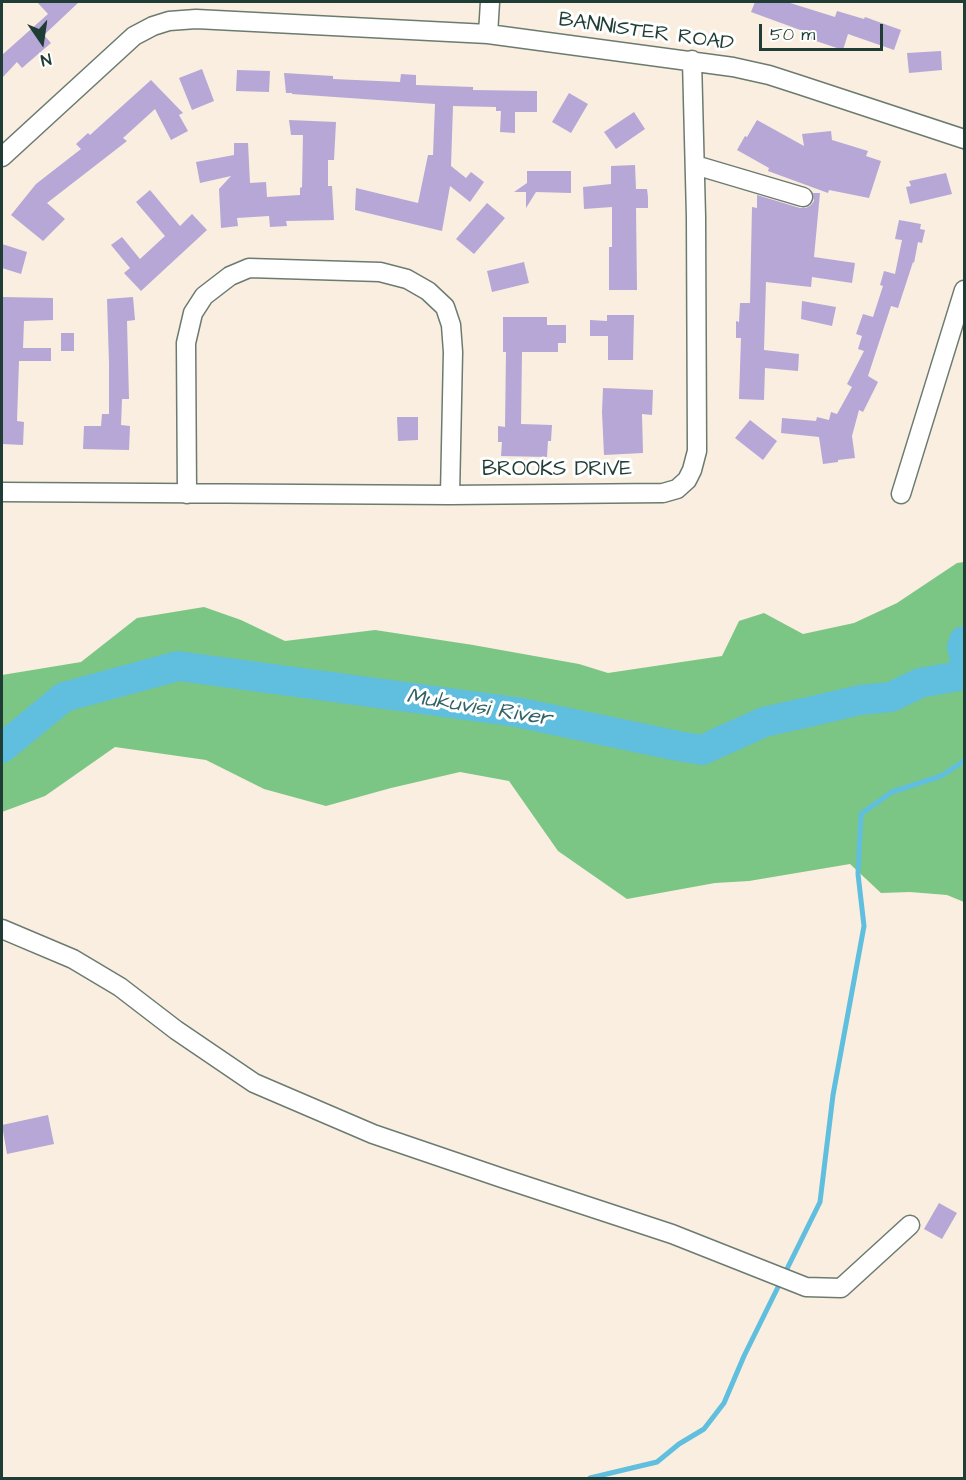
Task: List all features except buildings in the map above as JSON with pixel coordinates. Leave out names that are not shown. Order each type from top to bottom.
[{"type":"street","points":[[488,34],[490,2]]},
{"type":"street","name":"BANNISTER ROAD","points":[[2,157],[134,36],[169,21],[196,19],[488,34],[692,60],[769,75],[964,139]]},
{"type":"street","name":"BROOKS DRIVE","points":[[2,492],[450,495],[663,493],[677,489],[687,480],[697,451],[692,60]]},
{"type":"street","points":[[695,165],[803,197]]},
{"type":"street","points":[[187,494],[186,343],[193,313],[204,296],[230,276],[249,268],[380,272],[407,279],[428,291],[444,307],[451,325],[453,352],[450,495]]},
{"type":"street","points":[[900,494],[964,290]]},
{"type":"street","points":[[2,929],[73,958],[120,987],[176,1030],[254,1083],[373,1134],[672,1234],[801,1286],[841,1288],[910,1225]]},
{"type":"green space","points":[[964,562],[964,902],[947,895],[910,892],[881,893],[850,864],[749,881],[715,883],[627,899],[558,851],[509,781],[460,772],[326,806],[264,789],[206,760],[115,747],[45,796],[2,812],[2,675],[81,662],[137,618],[204,607],[241,620],[285,641],[375,630],[579,664],[608,673],[722,656],[739,621],[764,613],[803,634],[854,623],[897,603],[957,563]]},
{"type":"waterway","name":"Mukuvisi River","points":[[964,641],[962,647],[964,656]]},
{"type":"waterway","name":"Mukuvisi River","points":[[2,748],[64,697],[178,666],[516,712],[702,750],[764,722],[860,700],[891,697],[920,683],[964,675]]},
{"type":"waterway","points":[[590,1478],[657,1462],[679,1444],[704,1429],[724,1403],[744,1356],[820,1202],[833,1095],[864,926],[858,874],[861,814],[892,792],[941,776],[964,761]]}]
